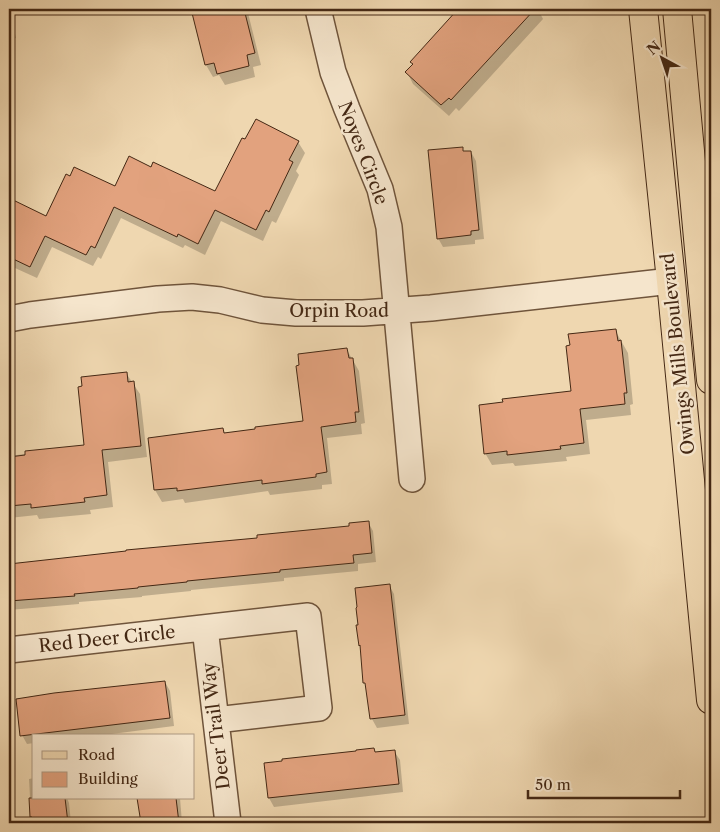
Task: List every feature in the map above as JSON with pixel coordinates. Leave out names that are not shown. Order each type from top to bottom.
[{"type":"main road","name":"Owings Mills Boulevard","points":[[643,9],[711,700]]},
{"type":"main road","name":"Owings Mills Boulevard","points":[[677,9],[711,380]]},
{"type":"street","name":"Noyes Circle","points":[[318,9],[333,72],[346,109],[380,189],[389,227],[412,479]]},
{"type":"street","name":"Orpin Road","points":[[9,320],[30,315],[158,299],[192,297],[220,300],[262,310],[363,313],[431,308],[671,282]]},
{"type":"street","name":"Red Deer Circle","points":[[9,650],[308,616],[319,708],[216,720]]},
{"type":"street","name":"Deer Trail Way","points":[[205,628],[228,823]]},
{"type":"building","points":[[191,9],[244,9],[255,53],[247,55],[249,66],[217,74],[214,63],[205,65]]},
{"type":"building","points":[[458,9],[535,9],[451,100],[449,98],[441,105],[405,72],[413,64],[410,62]]},
{"type":"building","points":[[256,119],[299,141],[289,160],[293,162],[269,212],[266,210],[256,230],[215,210],[198,244],[178,234],[177,237],[114,207],[95,248],[91,246],[86,255],[45,236],[30,267],[9,257],[9,198],[46,216],[66,174],[70,176],[74,167],[115,186],[129,156],[151,167],[153,162],[215,191],[242,138],[245,139]]},
{"type":"building","points":[[463,147],[463,151],[471,151],[479,230],[471,231],[471,235],[437,239],[428,150]]},
{"type":"building","points":[[616,329],[618,341],[621,340],[627,393],[624,393],[625,404],[580,409],[584,443],[560,446],[561,449],[507,455],[507,451],[484,454],[479,405],[503,402],[502,399],[571,391],[566,346],[570,345],[568,334]]},
{"type":"building","points":[[347,348],[349,358],[353,358],[359,412],[355,412],[356,422],[321,427],[327,472],[316,474],[316,477],[262,484],[262,480],[177,491],[177,488],[154,490],[148,438],[223,428],[224,433],[303,421],[296,366],[299,365],[298,354]]},
{"type":"building","points":[[127,372],[128,382],[134,381],[141,446],[102,450],[107,495],[84,498],[85,502],[31,508],[31,504],[9,506],[9,457],[25,455],[25,451],[84,445],[78,387],[82,386],[81,377]]},
{"type":"building","points":[[369,521],[372,553],[353,555],[354,563],[74,594],[75,596],[9,601],[9,564],[126,550],[257,538],[257,535],[349,526],[349,523]]},
{"type":"building","points":[[390,584],[405,715],[370,719],[365,683],[363,683],[360,645],[356,625],[358,625],[355,588]]},
{"type":"building","points":[[165,681],[170,718],[20,736],[16,699]]},
{"type":"building","points":[[374,748],[375,752],[395,750],[399,784],[268,798],[264,763],[282,761],[282,759]]},
{"type":"building","points":[[29,798],[32,798],[32,800],[65,800],[68,823],[32,823],[32,817],[30,817]]},
{"type":"building","points":[[137,800],[176,800],[179,823],[141,823]]}]
